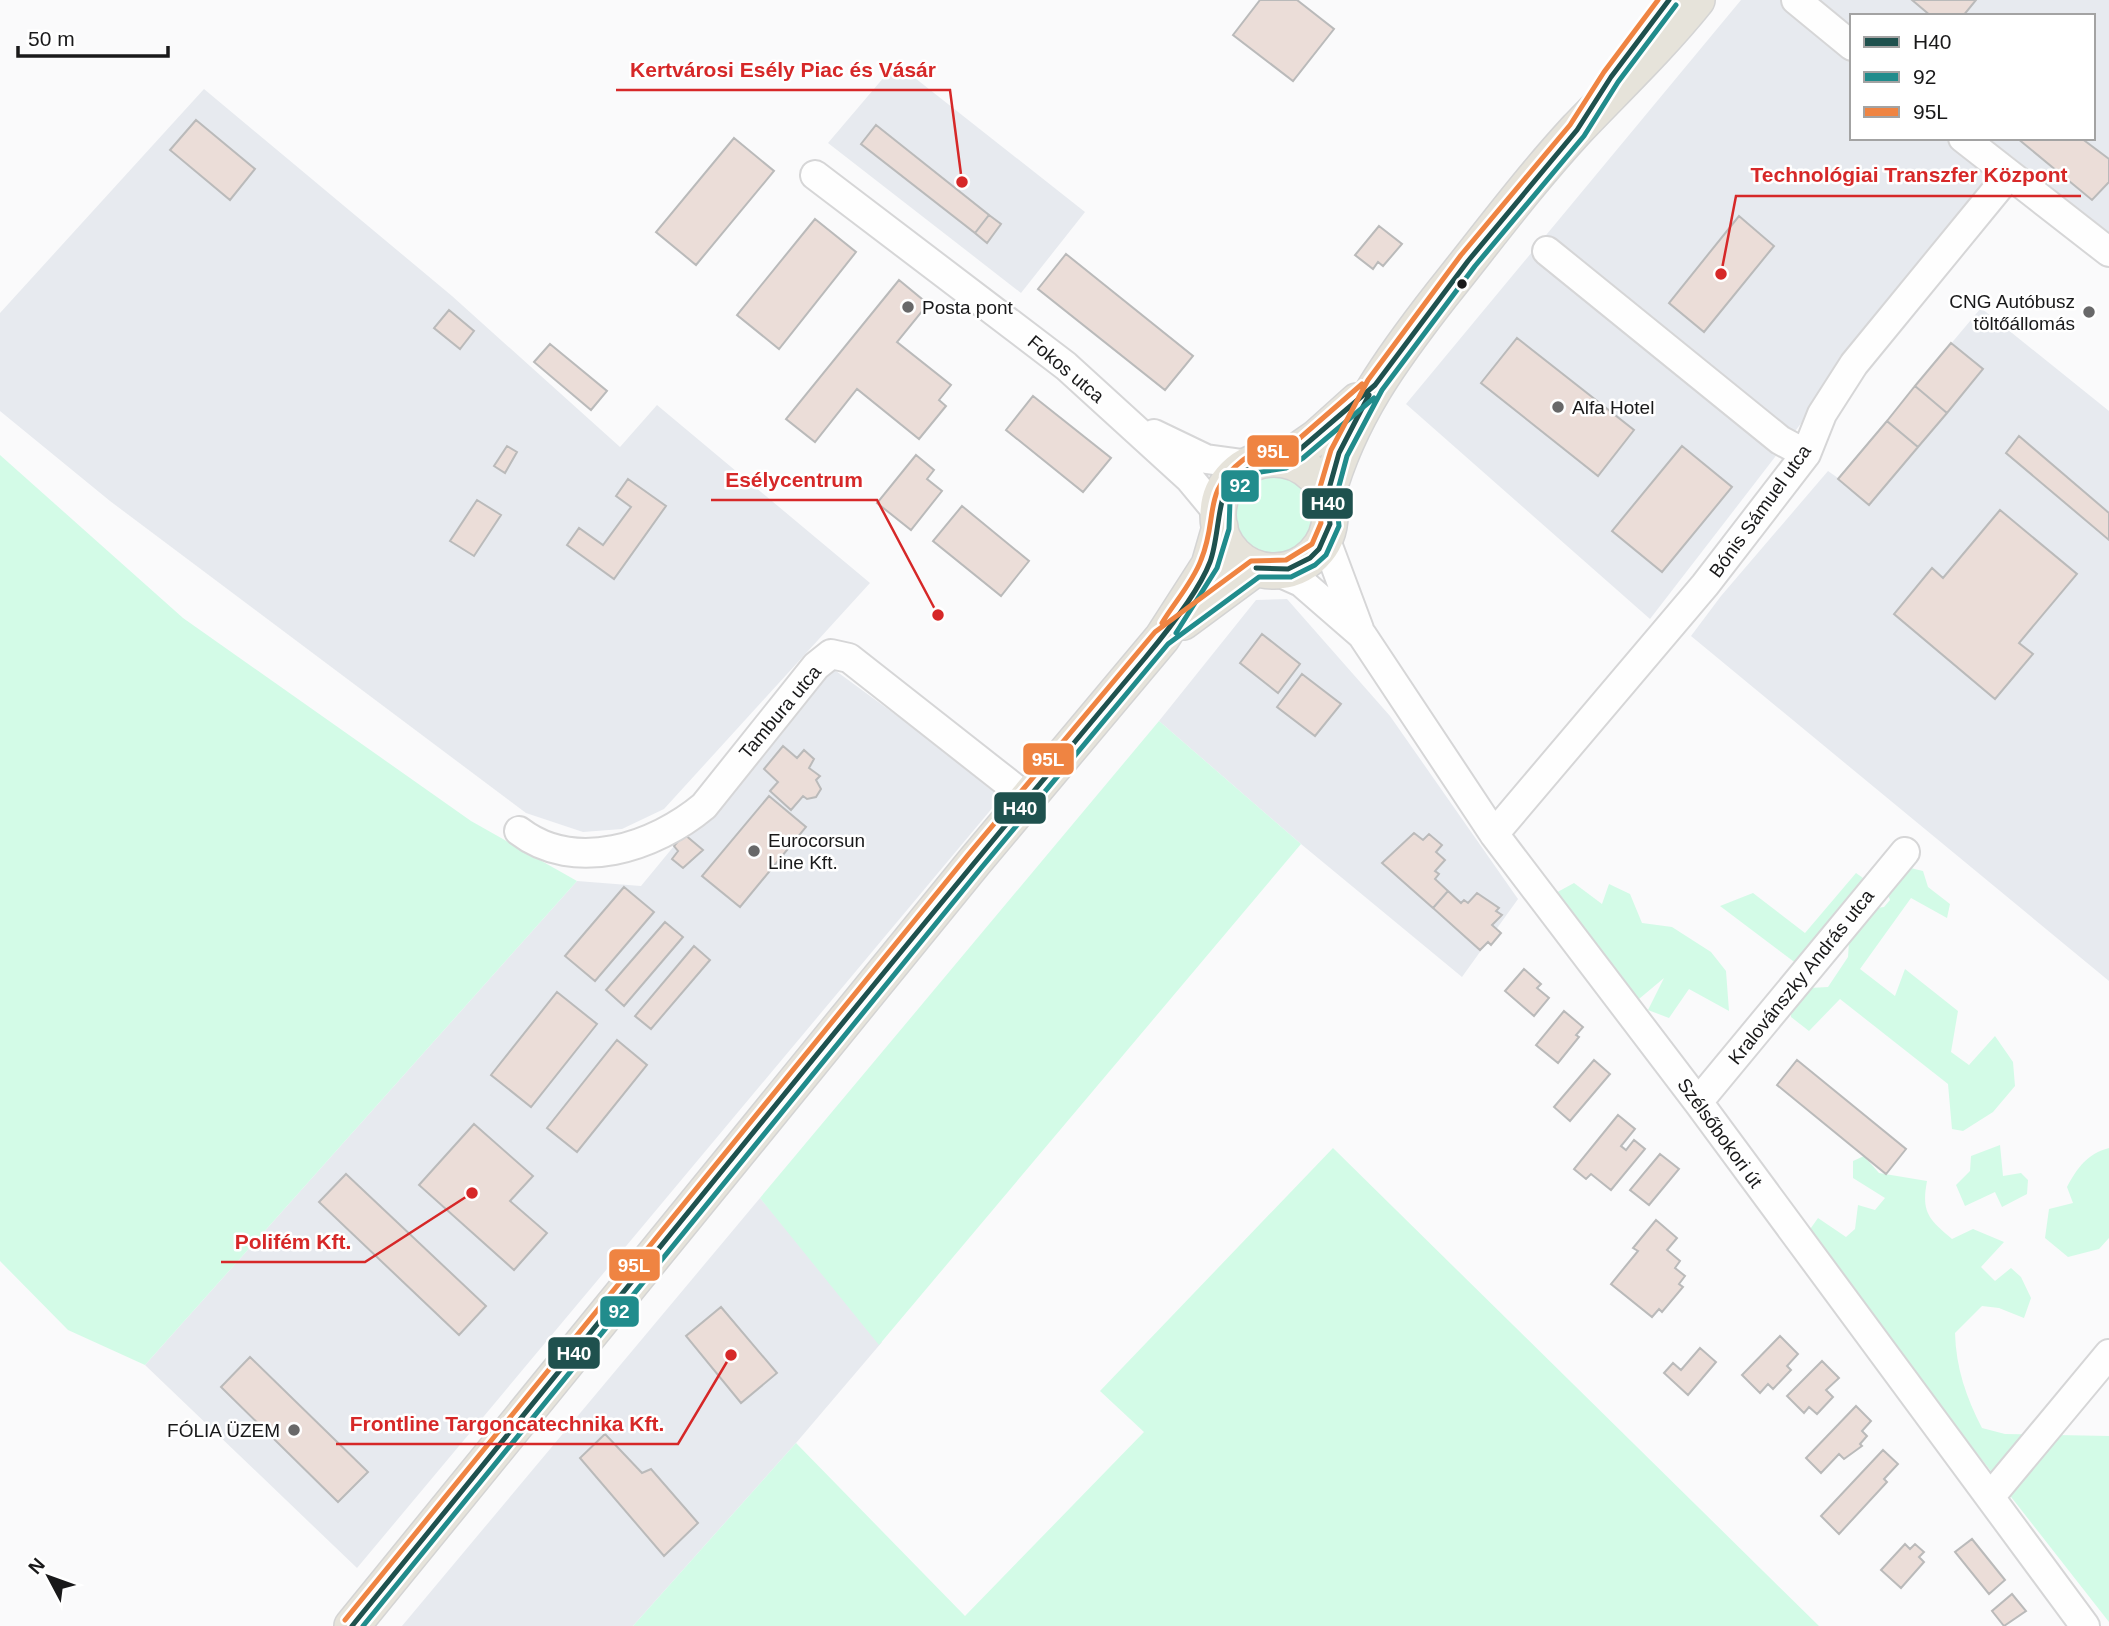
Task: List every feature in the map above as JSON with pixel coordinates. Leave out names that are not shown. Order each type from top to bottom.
[{"type":"main road","points":[[1577,130],[1611,77],[1669,0]]},
{"type":"main road","points":[[1327,496],[1339,453],[1375,385],[1468,261],[1577,130],[1671,33],[1697,0]]},
{"type":"main road","points":[[352,1626],[1027,798],[1162,638],[1209,565],[1228,485],[1317,437],[1375,385]]},
{"type":"main road","points":[[1162,638],[1266,570],[1300,565],[1319,549],[1330,517],[1327,496],[1322,485],[1306,469],[1267,463]]},
{"type":"main road","points":[[1219,521],[1237,557],[1266,570]]},
{"type":"street","points":[[1796,0],[1850,44]]},
{"type":"street","points":[[1965,140],[2008,176],[2109,252]]},
{"type":"street","name":"Fokos utca","points":[[815,175],[1066,366],[1171,462],[1219,521]]},
{"type":"street","name":"Bónis Sámuel utca","points":[[1494,834],[1659,642],[1806,454],[1822,414],[1854,364],[2008,176]]},
{"type":"street","points":[[1547,251],[1780,440],[1806,454]]},
{"type":"street","points":[[1129,423],[1206,459],[1267,463]]},
{"type":"street","points":[[1325,538],[1362,635]]},
{"type":"street","points":[[1266,570],[1301,582],[1362,635]]},
{"type":"street","name":"Szélsőbokori út","points":[[1362,635],[1494,834],[1698,1102],[2085,1626]]},
{"type":"street","name":"Tambura utca","points":[[519,831],[548,850],[592,852],[621,849],[684,822],[704,806],[816,666],[831,654],[849,658],[1027,798]]},
{"type":"street","name":"Kralovánszky András utca","points":[[1698,1102],[1905,852]]},
{"type":"street","points":[[1990,1497],[2109,1354]]},
{"type":"shaded area","points":[[1741,0],[2109,0],[2109,234],[2009,154],[1650,619],[1406,404]]},
{"type":"shaded area","points":[[896,63],[1085,212],[1021,293],[828,143]]},
{"type":"shaded area","points":[[204,89],[452,296],[620,447],[657,405],[870,583],[664,809],[622,829],[583,832],[526,813],[110,501],[0,411],[0,313]]},
{"type":"shaded area","points":[[1981,308],[2109,411],[2109,981],[1691,636],[1721,596],[1828,471],[1838,478]]},
{"type":"shaded area","points":[[1287,599],[1390,716],[1518,899],[1462,977],[1301,844],[1159,721],[1256,600]]},
{"type":"shaded area","points":[[825,663],[1004,794],[357,1568],[145,1365],[577,881],[641,886]]},
{"type":"shaded area","points":[[760,1198],[882,1342],[633,1626],[402,1626]]},
{"type":"green space","points":[[0,455],[183,618],[471,821],[577,881],[145,1365],[68,1330],[0,1261]]},
{"type":"green space","points":[[1265,471],[1283,471],[1299,478],[1311,490],[1318,506],[1318,524],[1311,540],[1299,552],[1283,559],[1265,559],[1249,552],[1237,540],[1230,524],[1230,506],[1237,490],[1249,478]]},
{"type":"green space","points":[[1159,721],[1301,844],[879,1345],[760,1198]]},
{"type":"green space","points":[[1894,864],[1923,871],[1928,887],[1950,904],[1947,918],[1911,898],[1860,969],[1895,996],[1905,969],[1958,1011],[1951,1052],[1969,1065],[1995,1036],[2013,1062],[2015,1086],[1993,1112],[1963,1131],[1952,1129],[1948,1084],[1840,999],[1809,1031],[1791,1017],[1791,989],[1828,987],[1848,957],[1850,927],[1863,910],[1884,907],[1890,900],[1882,879]]},
{"type":"green space","points":[[1856,873],[1870,883],[1801,967],[1720,906],[1753,893],[1805,933]]},
{"type":"green space","points":[[1574,883],[1602,904],[1609,884],[1630,894],[1642,923],[1672,927],[1711,952],[1726,971],[1729,1011],[1689,989],[1669,1018],[1648,1010],[1664,978],[1633,1004],[1552,895]]},
{"type":"green space","points":[[2000,1145],[2003,1176],[2021,1173],[2028,1180],[2027,1194],[2002,1207],[1995,1192],[1965,1206],[1956,1185],[1970,1171],[1971,1156]]},
{"type":"green space","points":[[1333,1148],[1819,1626],[633,1626],[796,1443],[965,1616],[1144,1432],[1100,1391]]},
{"type":"green space","points":[[2109,1148],[2109,1238],[2099,1249],[2068,1257],[2045,1238],[2049,1209],[2073,1203],[2067,1187],[2075,1173],[2089,1158]]},
{"type":"green space","points":[[1864,1156],[1879,1173],[1927,1181],[1926,1208],[1932,1220],[1952,1239],[1973,1229],[2004,1242],[1981,1267],[1995,1281],[2011,1268],[2021,1277],[2031,1298],[2024,1318],[1999,1308],[1982,1306],[1955,1333],[1963,1382],[1982,1428],[2005,1434],[2109,1436],[2109,1622],[1806,1235],[1818,1218],[1846,1237],[1855,1229],[1858,1205],[1875,1210],[1885,1198],[1853,1178],[1853,1161]]},
{"type":"building","points":[[1260,0],[1297,0],[1334,29],[1293,81],[1233,35]]},
{"type":"building","points":[[1912,0],[1976,0],[1965,14],[1929,14]]},
{"type":"building","points":[[196,120],[255,169],[230,200],[170,150]]},
{"type":"building","points":[[876,125],[989,215],[975,233],[861,144]]},
{"type":"building","points":[[734,138],[774,171],[696,265],[656,232]]},
{"type":"building","points":[[2019,140],[2084,140],[2109,159],[2109,182],[2092,200]]},
{"type":"building","points":[[989,215],[1001,224],[987,243],[975,233]]},
{"type":"building","points":[[1739,216],[1774,246],[1704,332],[1669,303]]},
{"type":"building","points":[[815,219],[856,252],[779,349],[737,315]]},
{"type":"building","points":[[1379,226],[1402,244],[1383,266],[1378,262],[1373,269],[1355,255]]},
{"type":"building","points":[[1066,254],[1193,356],[1165,390],[1038,289]]},
{"type":"building","points":[[899,280],[928,304],[897,342],[951,385],[939,400],[946,406],[919,439],[857,389],[815,442],[786,419]]},
{"type":"building","points":[[449,310],[474,331],[460,349],[434,328]]},
{"type":"building","name":"Alfa Hotel","points":[[1517,338],[1634,430],[1598,476],[1481,383]]},
{"type":"building","points":[[1951,343],[1983,369],[1947,413],[1915,386]]},
{"type":"building","points":[[550,344],[607,391],[591,410],[534,362]]},
{"type":"building","points":[[1915,386],[1947,413],[1918,447],[1887,421]]},
{"type":"building","points":[[1033,396],[1111,458],[1083,492],[1006,430]]},
{"type":"building","points":[[1887,421],[1918,447],[1869,505],[1838,479]]},
{"type":"building","points":[[2019,436],[2109,513],[2109,540],[2006,453]]},
{"type":"building","points":[[507,446],[517,452],[505,473],[494,466]]},
{"type":"building","points":[[1682,446],[1732,487],[1662,572],[1612,531]]},
{"type":"building","points":[[916,455],[934,470],[927,479],[942,491],[911,530],[877,503]]},
{"type":"building","points":[[628,479],[666,506],[614,579],[567,545],[579,528],[603,545],[631,507],[616,496]]},
{"type":"building","points":[[477,500],[501,515],[474,556],[450,541]]},
{"type":"building","points":[[962,506],[1029,561],[1001,596],[933,541]]},
{"type":"building","points":[[2000,510],[2077,574],[2019,643],[2033,654],[1995,699],[1894,614],[1932,568],[1943,578]]},
{"type":"building","points":[[1262,634],[1300,664],[1278,693],[1240,663]]},
{"type":"building","points":[[1302,674],[1341,704],[1315,736],[1277,707]]},
{"type":"building","points":[[783,746],[797,758],[804,750],[814,759],[809,768],[820,776],[816,780],[821,789],[816,797],[807,799],[803,796],[791,810],[770,791],[778,782],[764,769]]},
{"type":"building","name":"Eurocorsun Line Kft.","points":[[769,796],[806,827],[740,907],[702,876]]},
{"type":"building","points":[[1414,833],[1423,840],[1429,834],[1442,845],[1436,852],[1445,860],[1435,871],[1439,874],[1435,879],[1448,891],[1433,908],[1382,863]]},
{"type":"building","points":[[684,834],[703,850],[683,868],[672,859],[678,851],[674,846]]},
{"type":"building","points":[[624,887],[654,912],[595,981],[565,956]]},
{"type":"building","points":[[1448,891],[1461,903],[1464,900],[1468,903],[1477,893],[1499,908],[1496,911],[1502,915],[1492,925],[1501,933],[1491,945],[1488,942],[1480,950],[1433,908]]},
{"type":"building","points":[[665,922],[683,937],[624,1006],[606,990]]},
{"type":"building","points":[[694,946],[710,960],[651,1029],[635,1016]]},
{"type":"building","points":[[1524,969],[1541,984],[1537,988],[1549,998],[1534,1016],[1505,991]]},
{"type":"building","points":[[557,992],[597,1024],[531,1107],[491,1075]]},
{"type":"building","points":[[1564,1011],[1583,1027],[1576,1035],[1579,1037],[1558,1063],[1536,1045]]},
{"type":"building","points":[[617,1040],[647,1065],[577,1152],[547,1128]]},
{"type":"building","points":[[1594,1060],[1610,1074],[1570,1121],[1554,1107]]},
{"type":"building","points":[[1797,1060],[1906,1149],[1886,1174],[1777,1085]]},
{"type":"building","points":[[1618,1115],[1635,1129],[1621,1146],[1626,1150],[1634,1140],[1645,1149],[1611,1190],[1591,1174],[1586,1179],[1574,1169]]},
{"type":"building","points":[[474,1124],[533,1176],[510,1201],[547,1233],[514,1270],[419,1185]]},
{"type":"building","points":[[1660,1154],[1679,1169],[1649,1205],[1630,1190]]},
{"type":"building","points":[[346,1174],[486,1306],[459,1335],[319,1202]]},
{"type":"building","points":[[1656,1220],[1677,1238],[1667,1250],[1680,1261],[1675,1268],[1685,1276],[1679,1284],[1683,1287],[1662,1312],[1659,1309],[1652,1317],[1611,1284],[1638,1251],[1633,1248]]},
{"type":"building","points":[[721,1307],[777,1373],[741,1403],[686,1336]]},
{"type":"building","points":[[1780,1336],[1798,1354],[1787,1366],[1791,1370],[1773,1389],[1768,1384],[1760,1393],[1742,1375]]},
{"type":"building","points":[[1700,1348],[1716,1362],[1688,1395],[1664,1373],[1673,1363],[1681,1370]]},
{"type":"building","name":"FÓLIA ÜZEM","points":[[250,1357],[368,1472],[338,1502],[221,1387]]},
{"type":"building","points":[[1822,1361],[1839,1378],[1826,1390],[1833,1397],[1817,1414],[1809,1407],[1804,1413],[1787,1396]]},
{"type":"building","points":[[1856,1406],[1871,1421],[1862,1431],[1867,1436],[1860,1444],[1862,1446],[1844,1459],[1839,1454],[1821,1473],[1806,1458]]},
{"type":"building","points":[[605,1434],[642,1473],[651,1469],[698,1523],[664,1556],[580,1458]]},
{"type":"building","points":[[1883,1450],[1898,1464],[1884,1479],[1887,1482],[1839,1534],[1821,1516]]},
{"type":"building","points":[[1972,1539],[2005,1580],[1989,1594],[1955,1552]]},
{"type":"building","points":[[1905,1544],[1910,1549],[1915,1544],[1924,1552],[1919,1557],[1924,1562],[1901,1588],[1881,1570]]},
{"type":"building","points":[[2012,1594],[2026,1611],[2004,1626],[1992,1611]]},
{"type":"transit line","name":"95L","points":[[345,1620],[968,855],[1155,632],[1251,561],[1286,560],[1312,544],[1321,523],[1318,494],[1331,450],[1368,380],[1461,255],[1570,125],[1604,72],[1658,0]]},
{"type":"transit line","name":"H40","points":[[352,1626],[1171,625],[1190,599],[1210,562],[1223,498],[1231,482],[1255,466],[1298,451],[1375,385],[1468,261],[1577,130],[1611,77],[1669,0]]},
{"type":"transit line","name":"92","points":[[363,1626],[982,867],[1168,644],[1259,577],[1291,577],[1315,565],[1326,555],[1339,526],[1336,497],[1347,456],[1382,390],[1475,266],[1584,136],[1618,82],[1676,5]]},
{"type":"transit line","name":"95L","points":[[1162,623],[1198,568],[1216,495],[1230,472],[1248,457],[1293,444],[1362,384]]},
{"type":"transit line","name":"H40","points":[[1256,568],[1288,569],[1310,558],[1319,549],[1330,524],[1327,496],[1339,453],[1369,395]]},
{"type":"transit line","name":"92","points":[[1176,633],[1217,568],[1229,529],[1230,501],[1235,490],[1254,473],[1286,468],[1303,458],[1374,398]]},
{"type":"place","name":"Kertvárosi Esély Piac és Vásár","points":[[962,182]]},
{"type":"place","name":"Technológiai Transzfer Központ","points":[[1721,274]]},
{"type":"place","name":"Posta pont","points":[[908,307]]},
{"type":"place","name":"CNG Autóbusz töltőállomás","points":[[2089,312]]},
{"type":"place","name":"Alfa Hotel","points":[[1558,407]]},
{"type":"place","name":"Esélycentrum","points":[[938,615]]},
{"type":"place","name":"Eurocorsun Line Kft.","points":[[754,851]]},
{"type":"place","name":"Polifém Kft.","points":[[472,1193]]},
{"type":"place","name":"Frontline Targoncatechnika Kft.","points":[[731,1355]]},
{"type":"place","name":"FÓLIA ÜZEM","points":[[294,1430]]}]
